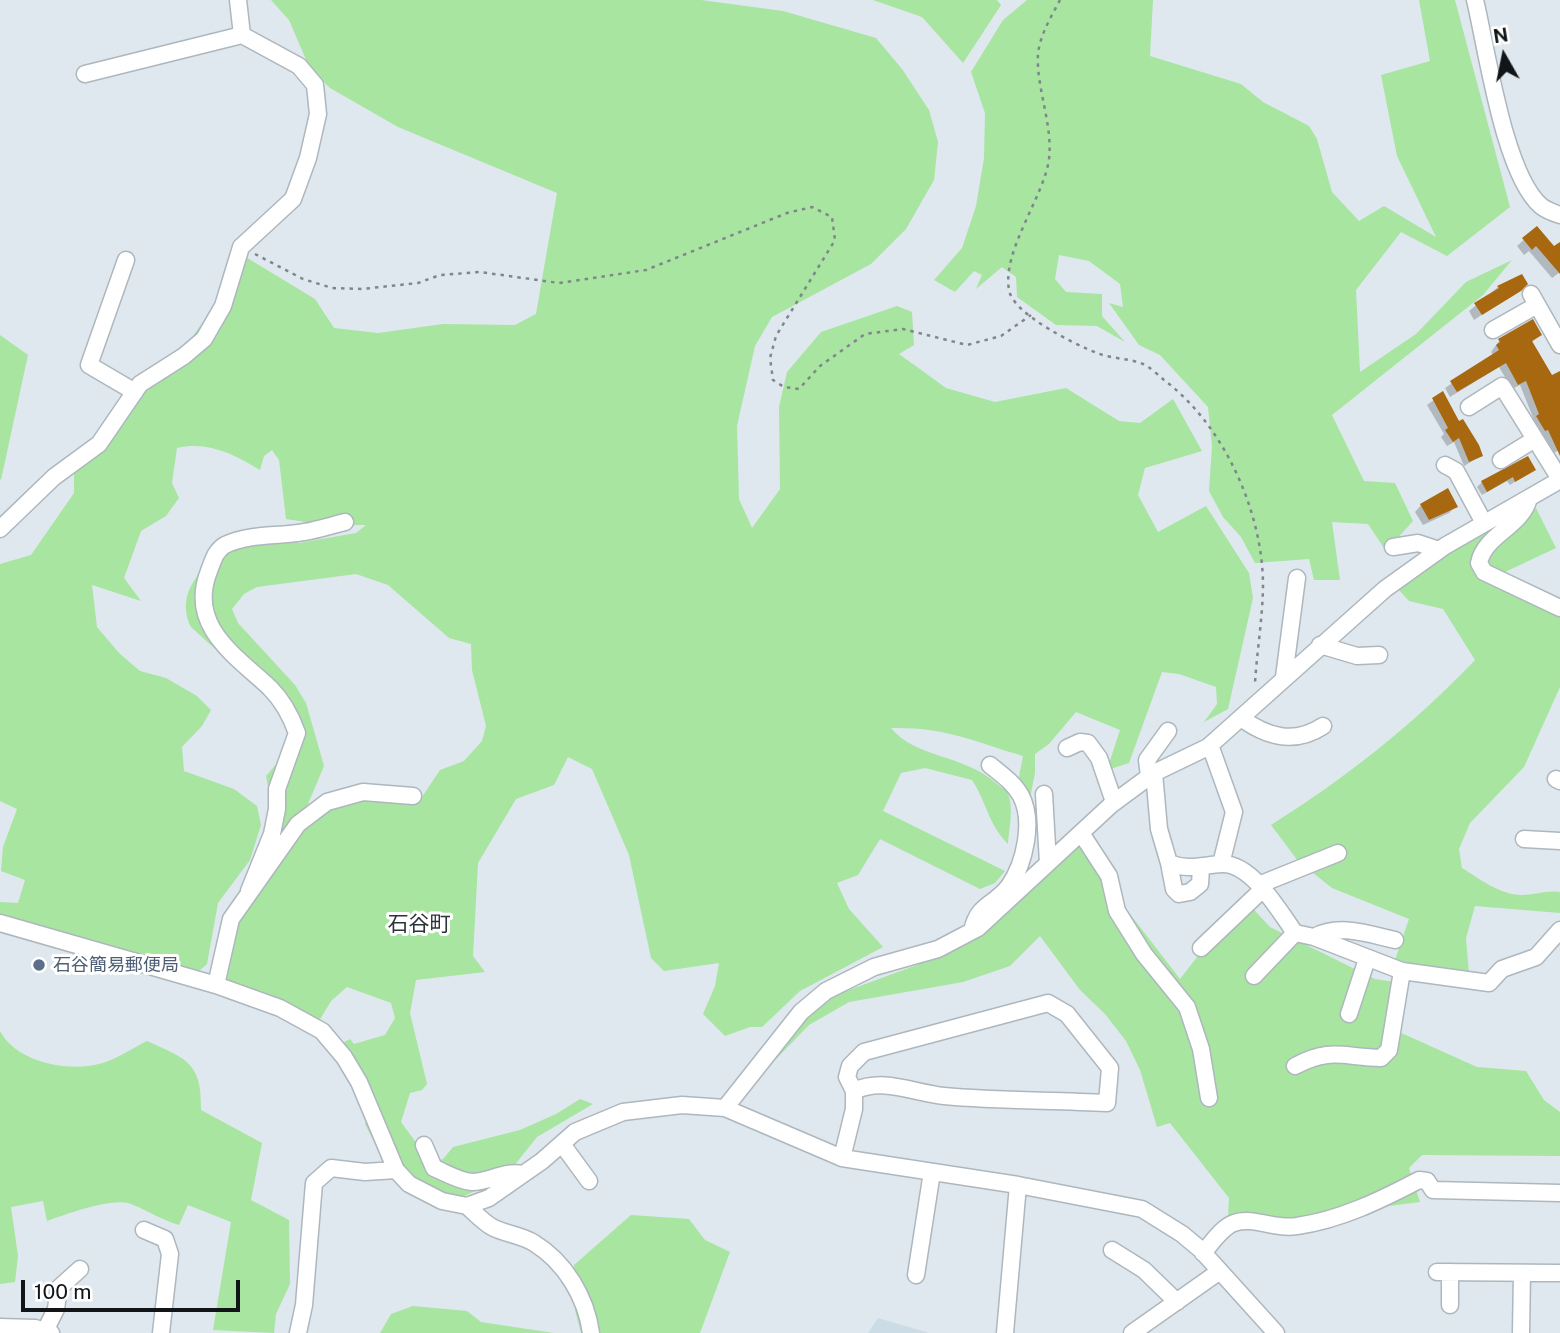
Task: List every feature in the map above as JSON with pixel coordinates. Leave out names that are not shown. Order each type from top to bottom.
[{"type":"street","points":[[238,0],[242,35]]},
{"type":"street","points":[[1475,0],[1514,162],[1529,193],[1542,207],[1560,215]]},
{"type":"street","points":[[0,529],[54,477],[99,444],[140,383],[184,356],[204,339],[223,306],[241,247],[293,199],[308,158],[318,114],[315,85],[299,66],[242,35],[85,74]]},
{"type":"street","points":[[127,260],[89,365],[135,392]]},
{"type":"street","points":[[1493,330],[1534,300],[1560,345]]},
{"type":"street","points":[[725,1108],[801,1012],[826,991],[874,967],[938,949],[972,931],[1114,802],[1152,775],[1210,745],[1385,589],[1439,550],[1560,480],[1502,386],[1469,407]]},
{"type":"street","points":[[1501,460],[1535,439]]},
{"type":"street","points":[[1445,465],[1455,471],[1484,523]]},
{"type":"street","points":[[1529,498],[1526,512],[1481,551],[1479,563],[1484,572],[1560,608]]},
{"type":"street","points":[[216,985],[232,919],[248,891],[272,834],[276,789],[297,733],[290,713],[272,690],[225,650],[209,628],[202,600],[207,575],[217,551],[226,545],[252,536],[303,533],[345,522]]},
{"type":"street","points":[[1393,547],[1418,543],[1439,550]]},
{"type":"street","points":[[1284,677],[1297,578]]},
{"type":"street","points":[[1320,645],[1357,656],[1379,655]]},
{"type":"street","points":[[1241,718],[1254,728],[1283,738],[1299,738],[1323,726]]},
{"type":"street","points":[[1168,731],[1147,760],[1152,775],[1159,829],[1174,888],[1179,894],[1190,892],[1200,884],[1202,868]]},
{"type":"street","points":[[1067,748],[1080,742],[1088,743],[1099,758],[1114,802]]},
{"type":"street","points":[[1210,745],[1234,812],[1221,864]]},
{"type":"street","points":[[972,931],[976,915],[1008,887],[1020,865],[1026,837],[1025,805],[1020,794],[1009,780],[990,765]]},
{"type":"street","points":[[248,891],[277,857],[298,824],[327,802],[363,792],[413,796]]},
{"type":"street","points":[[1044,794],[1048,863]]},
{"type":"street","points":[[1081,833],[1109,876],[1117,911],[1144,954],[1187,1007],[1201,1049],[1209,1098]]},
{"type":"street","points":[[1524,839],[1560,841]]},
{"type":"street","points":[[1201,948],[1263,886],[1338,853]]},
{"type":"street","points":[[1169,863],[1183,868],[1221,864],[1263,886],[1295,933]]},
{"type":"street","points":[[0,923],[216,985],[280,1008],[322,1031],[344,1057],[359,1082],[396,1170],[422,1192],[442,1201],[467,1206],[490,1227],[532,1241],[556,1260],[570,1277],[588,1313],[591,1333]]},
{"type":"street","points":[[1324,928],[1367,959],[1402,971],[1489,983],[1502,969],[1536,957],[1560,930]]},
{"type":"street","points":[[1254,976],[1295,933],[1324,928],[1352,930],[1395,940]]},
{"type":"street","points":[[1349,1014],[1367,959]]},
{"type":"street","points":[[1295,1066],[1309,1057],[1328,1053],[1381,1058],[1390,1050],[1402,971]]},
{"type":"street","points":[[842,1158],[854,1109],[853,1091],[847,1077],[850,1066],[863,1052],[1048,1003],[1067,1014],[1110,1068],[1107,1102],[942,1096],[884,1084],[866,1085],[853,1091]]},
{"type":"street","points":[[467,1206],[489,1198],[575,1132],[623,1112],[682,1104],[725,1108],[842,1158],[1018,1185],[1142,1209],[1182,1234],[1203,1253],[1269,1331]]},
{"type":"street","points":[[562,1144],[589,1181]]},
{"type":"street","points":[[424,1145],[434,1168],[459,1179],[474,1182],[500,1174],[523,1174]]},
{"type":"street","points":[[298,1333],[304,1305],[314,1183],[331,1168],[365,1172],[396,1170]]},
{"type":"street","points":[[916,1275],[932,1172]]},
{"type":"street","points":[[1203,1253],[1230,1224],[1245,1220],[1274,1228],[1298,1226],[1347,1213],[1419,1180],[1427,1181],[1433,1190],[1560,1193]]},
{"type":"street","points":[[1005,1333],[1018,1185]]},
{"type":"street","points":[[144,1230],[164,1239],[170,1255],[161,1333]]},
{"type":"street","points":[[1112,1250],[1144,1270],[1177,1302]]},
{"type":"street","points":[[0,1327],[48,1332],[59,1288],[80,1269]]},
{"type":"street","points":[[1132,1333],[1220,1271]]},
{"type":"street","points":[[1450,1306],[1443,1272],[1560,1273]]},
{"type":"street","points":[[1521,1333],[1522,1273]]},
{"type":"path","points":[[1060,0],[1041,39],[1038,56],[1049,159],[1026,217],[1009,275],[1009,289],[1013,303],[1058,334],[1098,354],[1144,364],[1180,392],[1203,416],[1234,470],[1258,536],[1263,583],[1253,704]]},
{"type":"path","points":[[241,247],[303,279],[332,288],[362,289],[418,283],[440,275],[480,272],[559,283],[646,270],[787,214],[812,207],[832,217],[835,240],[783,320],[770,358],[773,380],[793,390],[799,389],[820,366],[865,334],[903,329],[967,345],[1000,336],[1031,315]]},
{"type":"shaded area","points":[[878,1318],[929,1333],[868,1333]]},
{"type":"green space","points":[[271,0],[701,0],[783,11],[876,38],[902,69],[929,110],[938,142],[934,180],[906,229],[871,264],[772,317],[755,346],[737,426],[739,499],[752,528],[780,489],[779,407],[787,372],[821,332],[897,306],[912,312],[914,345],[899,354],[946,388],[995,402],[1066,388],[1119,421],[1140,423],[1173,399],[1202,451],[1145,468],[1138,495],[1158,532],[1206,506],[1249,573],[1253,598],[1228,709],[1204,722],[1217,704],[1216,687],[1179,674],[1162,672],[1129,763],[1107,770],[1120,730],[1076,712],[1049,744],[1035,754],[1035,773],[1023,834],[1017,787],[1023,756],[943,732],[891,728],[913,745],[969,766],[1006,791],[1011,806],[1008,844],[992,822],[972,780],[925,768],[901,773],[883,811],[1005,871],[995,883],[980,889],[880,839],[858,875],[837,883],[849,909],[883,947],[800,991],[762,1027],[750,1027],[725,1036],[703,1014],[715,986],[719,963],[664,971],[651,958],[629,855],[592,769],[568,757],[554,785],[516,799],[478,863],[473,956],[485,972],[416,980],[410,1013],[427,1084],[422,1090],[410,1093],[401,1122],[431,1163],[443,1159],[453,1147],[520,1130],[556,1114],[580,1099],[593,1104],[537,1137],[505,1177],[458,1199],[389,1171],[365,1124],[372,1109],[339,1045],[350,1039],[354,1044],[385,1035],[395,1018],[391,1003],[347,987],[331,1001],[316,1026],[221,979],[239,919],[302,824],[322,809],[366,795],[420,800],[440,770],[464,761],[482,741],[486,726],[472,670],[471,644],[449,638],[388,585],[356,574],[257,587],[244,594],[232,609],[238,623],[295,685],[306,703],[324,766],[308,804],[260,868],[272,808],[266,776],[291,747],[282,710],[191,627],[186,601],[204,567],[234,539],[277,536],[299,543],[356,533],[366,525],[326,525],[286,519],[279,460],[272,450],[264,456],[260,470],[220,450],[200,446],[177,448],[172,483],[179,498],[166,516],[141,531],[124,578],[141,601],[92,585],[97,627],[119,653],[140,671],[166,678],[197,696],[211,710],[202,726],[182,747],[184,771],[234,789],[257,806],[261,825],[250,860],[218,903],[207,964],[199,971],[0,919],[0,902],[18,903],[25,880],[1,871],[3,847],[17,809],[0,801],[0,564],[31,555],[74,493],[74,471],[93,459],[160,365],[188,343],[232,281],[244,256],[315,299],[334,328],[378,333],[443,324],[515,325],[536,314],[557,193],[398,127],[330,88],[310,69],[289,20]]},
{"type":"green space","points":[[873,0],[997,0],[1001,5],[963,63],[922,17]]},
{"type":"green space","points":[[1027,0],[1153,0],[1150,56],[1241,84],[1263,102],[1309,126],[1317,139],[1332,192],[1359,221],[1384,206],[1436,237],[1397,156],[1381,75],[1430,61],[1419,0],[1455,0],[1510,207],[1447,256],[1401,232],[1356,290],[1360,372],[1416,334],[1466,282],[1512,260],[1483,295],[1332,415],[1364,481],[1395,483],[1413,521],[1386,551],[1368,524],[1332,522],[1340,580],[1314,580],[1309,559],[1255,563],[1241,537],[1223,517],[1209,491],[1212,446],[1208,407],[1160,355],[1139,345],[1109,303],[1123,307],[1120,284],[1089,261],[1059,255],[1055,279],[1066,292],[1102,294],[1102,316],[1125,342],[1097,326],[1056,325],[1017,297],[1016,277],[1002,267],[976,289],[982,275],[974,271],[955,292],[934,280],[962,248],[976,206],[984,158],[985,113],[971,72],[1003,20]]},
{"type":"green space","points":[[0,335],[28,355],[1,480],[0,479]]},
{"type":"green space","points":[[1536,508],[1556,548],[1505,572],[1527,596],[1560,613],[1560,687],[1524,767],[1470,823],[1459,849],[1462,868],[1498,889],[1522,895],[1560,892],[1560,913],[1475,906],[1466,938],[1469,974],[1393,966],[1409,919],[1332,888],[1298,861],[1271,825],[1378,749],[1452,684],[1475,660],[1443,609],[1409,601],[1397,588],[1485,526],[1517,521]]},
{"type":"green space","points":[[1090,829],[1113,892],[1180,979],[1243,898],[1270,927],[1375,979],[1394,982],[1388,1027],[1477,1067],[1526,1071],[1544,1100],[1560,1112],[1560,1156],[1422,1155],[1409,1168],[1420,1202],[1247,1224],[1228,1218],[1229,1198],[1170,1123],[1157,1127],[1140,1070],[1126,1041],[1105,1014],[1080,990],[1040,936],[1010,966],[963,982],[849,1002],[809,1025],[749,1087],[805,1013],[841,993],[917,965],[979,931]]},
{"type":"green space","points":[[0,1031],[8,1042],[31,1058],[60,1066],[103,1063],[147,1041],[182,1058],[195,1072],[201,1094],[201,1110],[262,1143],[251,1200],[289,1220],[290,1284],[276,1314],[274,1333],[213,1330],[231,1222],[188,1205],[179,1225],[139,1207],[120,1202],[99,1205],[47,1221],[43,1201],[11,1207],[18,1256],[15,1282],[0,1284]]},
{"type":"green space","points":[[631,1215],[689,1219],[705,1240],[730,1252],[700,1333],[581,1333],[575,1310],[574,1265]]},
{"type":"green space","points":[[413,1306],[467,1311],[481,1322],[554,1333],[380,1333],[391,1314]]},
{"type":"building","points":[[1537,226],[1554,246],[1560,242],[1560,274],[1536,246],[1532,250],[1522,238]]},
{"type":"building","points":[[1522,274],[1528,284],[1482,315],[1474,303],[1499,288],[1497,286]]},
{"type":"building","points":[[1533,319],[1542,335],[1532,341],[1552,375],[1560,371],[1560,456],[1548,430],[1545,431],[1536,416],[1539,414],[1526,381],[1518,385],[1506,363],[1457,392],[1450,381],[1499,350],[1496,345],[1500,342],[1498,339]]},
{"type":"building","points":[[1443,391],[1459,421],[1463,419],[1479,445],[1483,456],[1469,462],[1459,438],[1453,442],[1445,430],[1448,428],[1432,398]]},
{"type":"building","points":[[1528,456],[1536,470],[1515,482],[1513,477],[1487,492],[1481,481]]},
{"type":"building","points":[[1448,488],[1458,507],[1429,520],[1420,504]]},
{"type":"place","name":"石谷簡易郵便局","points":[[39,965]]},
{"type":"district","name":"石谷町","points":[[419,925]]}]
